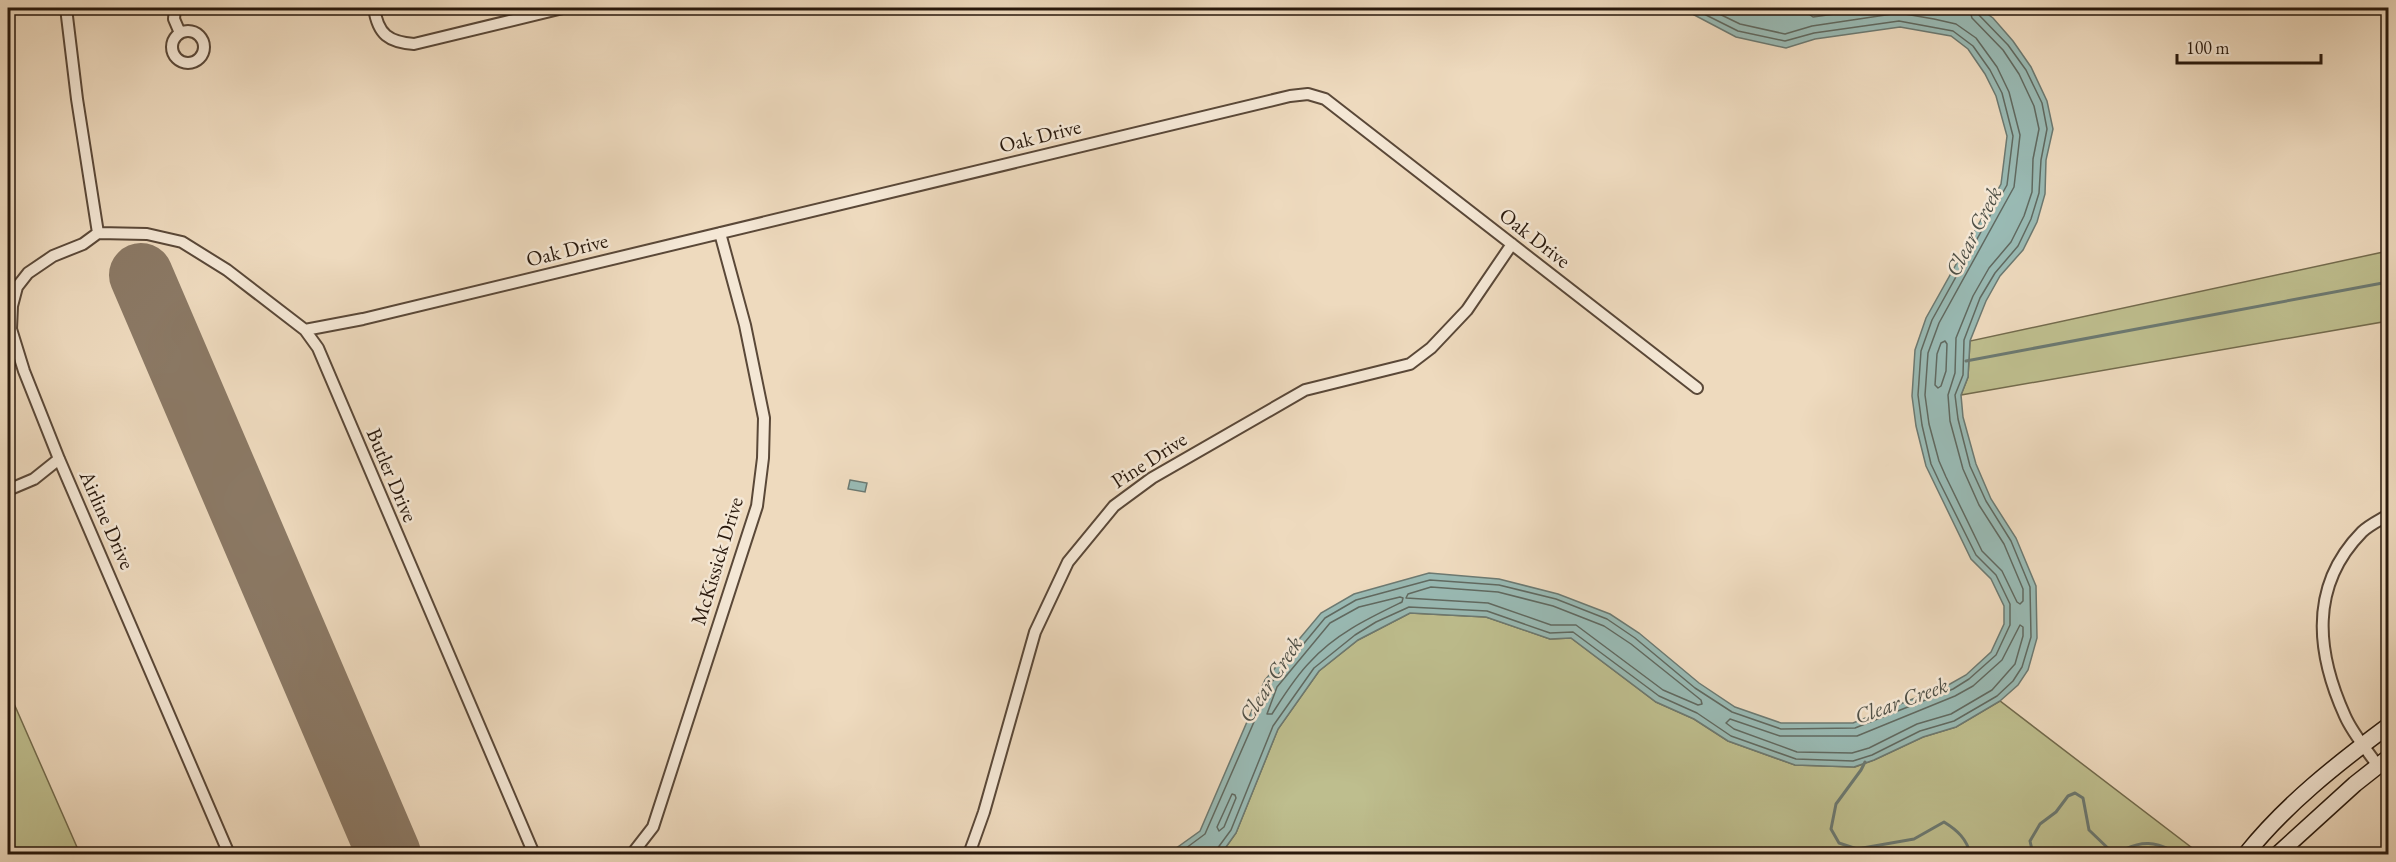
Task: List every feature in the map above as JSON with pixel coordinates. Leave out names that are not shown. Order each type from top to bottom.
[{"type":"main road","points":[[2246,855],[2260,836],[2328,772],[2388,726]]},
{"type":"main road","points":[[2278,855],[2355,784],[2383,762]]},
{"type":"street","points":[[66,8],[77,99],[98,233]]},
{"type":"street","points":[[175,8],[174,19],[180,33]]},
{"type":"street","points":[[374,8],[380,28],[387,36],[395,42],[414,44],[563,8]]},
{"type":"street","name":"Oak Drive","points":[[305,330],[363,320],[1279,99],[1308,94],[1324,99],[1697,388]]},
{"type":"street","name":"Butler Drive","points":[[98,233],[147,234],[182,242],[226,270],[305,330],[318,348],[534,855]]},
{"type":"street","name":"Airline Drive","points":[[98,233],[82,244],[52,256],[28,273],[17,287],[12,306],[11,329],[24,371],[59,459],[229,855]]},
{"type":"street","name":"McKissick Drive","points":[[632,855],[653,827],[757,506],[763,458],[764,418],[745,326],[720,233]]},
{"type":"street","name":"Pine Drive","points":[[969,855],[984,812],[1035,632],[1068,562],[1114,506],[1152,478],[1305,390],[1410,364],[1431,348],[1467,310],[1512,244]]},
{"type":"street","points":[[8,490],[34,479],[59,459]]},
{"type":"street","points":[[2383,762],[2363,745],[2346,718],[2324,657],[2322,629],[2324,604],[2331,579],[2340,560],[2363,531],[2388,515]]},
{"type":"green space","points":[[2388,251],[2388,321],[1961,395],[1968,377],[1970,341]]},
{"type":"green space","points":[[1410,613],[1486,617],[1550,639],[1571,638],[1656,702],[1694,719],[1728,741],[1795,765],[1855,767],[1923,737],[1956,727],[2000,701],[2200,854],[1221,854],[1236,833],[1278,729],[1319,671],[1358,640]]},
{"type":"green space","points":[[8,690],[80,854],[8,854]]},
{"type":"water","name":"Clear Creek","points":[[1681,8],[1756,8],[1786,11],[1808,8],[1979,8],[1993,18],[2031,67],[2047,101],[2053,129],[2046,160],[2045,194],[2037,222],[2023,250],[2000,276],[1986,301],[1970,341],[1968,377],[1961,395],[1963,417],[1976,464],[1991,499],[2016,538],[2036,586],[2037,638],[2028,670],[2018,685],[2000,701],[1956,727],[1923,737],[1854,767],[1795,765],[1728,741],[1694,719],[1656,702],[1571,638],[1550,639],[1486,617],[1410,613],[1358,640],[1319,671],[1278,729],[1236,833],[1221,854],[1168,854],[1200,831],[1265,680],[1321,613],[1354,594],[1429,573],[1499,579],[1558,594],[1610,614],[1639,633],[1699,683],[1735,707],[1781,723],[1853,723],[1950,684],[1966,675],[1991,652],[2004,624],[2004,606],[1991,579],[1971,559],[1926,466],[1916,426],[1912,396],[1915,350],[1926,318],[2001,184],[2007,136],[1996,96],[1985,74],[1968,49],[1951,36],[1900,27],[1815,39],[1786,48],[1736,37]]},
{"type":"water","points":[[850,480],[867,483],[865,492],[848,489]]},
{"type":"waterway","points":[[1966,361],[2388,282]]},
{"type":"waterway","points":[[1865,762],[1836,804],[1831,829],[1839,843],[1857,849],[1914,839],[1944,822],[1961,835],[1970,854]]},
{"type":"waterway","points":[[2033,854],[2030,841],[2040,824],[2056,812],[2068,796],[2075,793],[2083,798],[2089,830],[2114,854]]},
{"type":"waterway","points":[[2124,854],[2125,849],[2148,844],[2159,845],[2171,850],[2171,854]]},
{"type":"runway","points":[[141,275],[389,854]]}]
